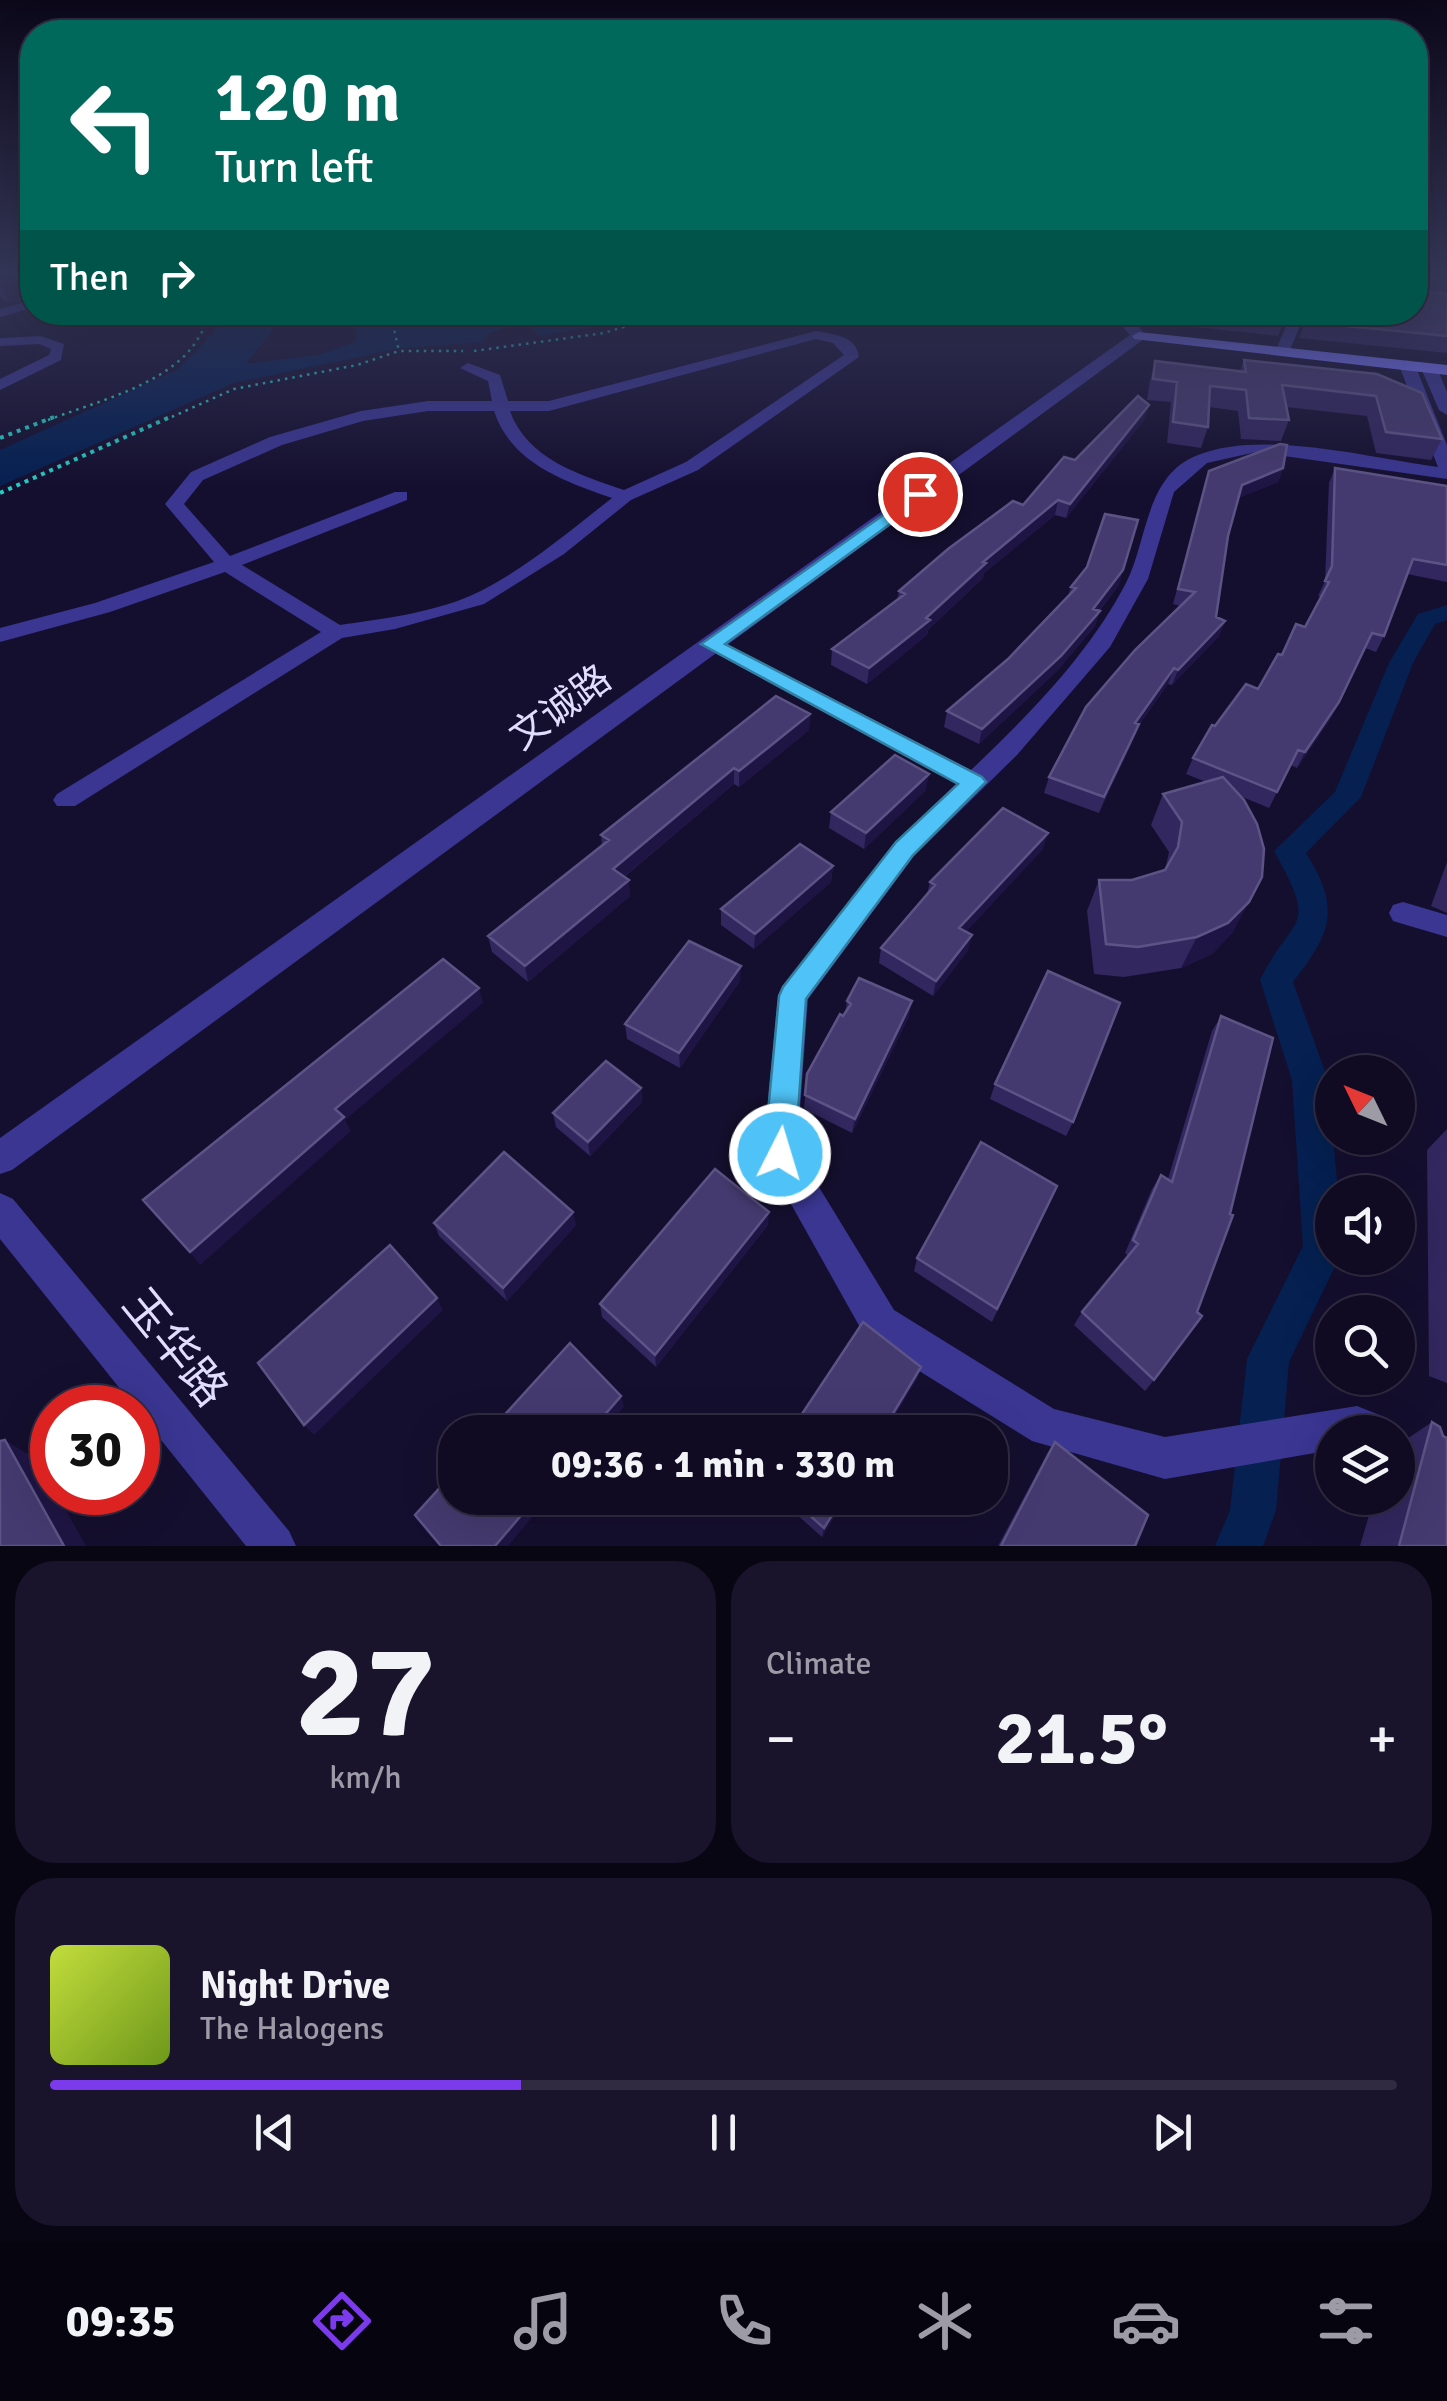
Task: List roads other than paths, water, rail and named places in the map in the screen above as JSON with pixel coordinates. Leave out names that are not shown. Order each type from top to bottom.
[{"type":"main road","points":[[1236,343],[1447,370]]},
{"type":"street","points":[[0,385],[56,357],[58,346],[50,343]]},
{"type":"street","points":[[336,632],[226,564],[174,504],[197,476],[276,441],[361,416],[428,406],[549,406],[786,343]]},
{"type":"street","points":[[66,800],[336,632],[395,623],[477,600],[557,550],[625,496],[692,466],[851,357],[851,350],[843,343]]},
{"type":"street","name":"文诚路","points":[[0,1158],[711,644],[1099,343]]},
{"type":"street","points":[[1282,352],[1286,343]]},
{"type":"street","points":[[1315,1436],[1165,1458],[1046,1428],[880,1324],[780,1154],[793,996],[905,849],[1008,750],[1102,642],[1138,579],[1166,490],[1201,459],[1256,448],[1447,470],[1406,365]]},
{"type":"street","points":[[468,368],[495,378],[513,436],[540,460],[576,479],[625,496]]},
{"type":"street","points":[[1429,368],[1447,410]]},
{"type":"street","points":[[0,635],[63,621],[226,564],[401,496]]},
{"type":"street","points":[[711,644],[974,782]]},
{"type":"street","points":[[1403,912],[1447,926]]},
{"type":"street","name":"玉华路","points":[[0,1211],[274,1546]]},
{"type":"water","points":[[204,343],[262,343],[246,364],[317,355],[353,343],[468,343],[402,348],[234,383],[0,486],[0,450],[177,370]]},
{"type":"waterway","points":[[1239,1546],[1253,1510],[1268,1359],[1323,1248],[1310,1080],[1276,980],[1302,946],[1314,919],[1310,890],[1289,851],[1347,797],[1401,663],[1426,619],[1447,612]]}]
